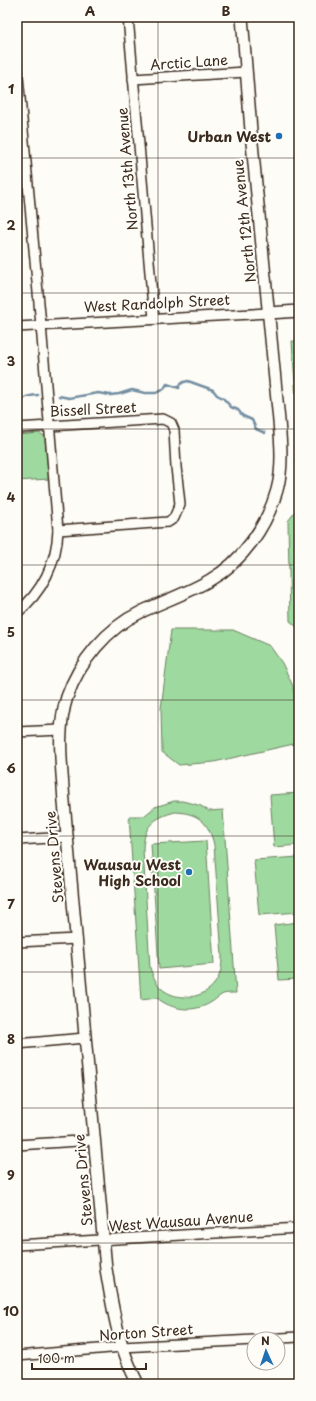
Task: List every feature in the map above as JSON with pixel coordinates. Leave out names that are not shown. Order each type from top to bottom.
[{"type":"street","name":"North 13th Avenue","points":[[128,17],[154,319]]},
{"type":"street","name":"North 12th Avenue","points":[[242,17],[252,143],[279,421]]},
{"type":"street","points":[[17,64],[58,530],[55,554],[45,579],[37,593],[17,613]]},
{"type":"street","name":"Arctic Lane","points":[[134,79],[246,72]]},
{"type":"street","name":"West Randolph Street","points":[[17,327],[299,311]]},
{"type":"street","name":"Bissell Street","points":[[17,428],[163,419],[170,423],[174,430],[180,504],[174,518],[168,522],[58,530]]},
{"type":"street","name":"Stevens Drive","points":[[138,1384],[122,1347],[116,1328],[106,1269],[68,837],[61,750],[61,730],[68,697],[76,678],[91,654],[109,633],[140,612],[186,593],[211,580],[233,563],[250,545],[270,510],[277,490],[281,457],[279,421]]},
{"type":"street","points":[[17,732],[61,730]]},
{"type":"street","points":[[17,840],[68,837]]},
{"type":"street","points":[[17,942],[77,939]]},
{"type":"street","points":[[17,1044],[85,1038]]},
{"type":"street","points":[[17,1145],[94,1140]]},
{"type":"street","name":"West Wausau Avenue","points":[[17,1246],[299,1228]]},
{"type":"street","points":[[286,1338],[299,1337]]},
{"type":"street","name":"Norton Street","points":[[17,1356],[122,1347],[246,1340]]},
{"type":"green space","points":[[292,341],[299,341],[299,416],[297,415]]},
{"type":"green space","points":[[39,433],[45,437],[49,479],[17,481],[17,435]]},
{"type":"green space","points":[[299,507],[299,629],[290,621],[288,521]]},
{"type":"green space","points":[[171,630],[233,630],[270,646],[282,663],[293,686],[298,743],[214,762],[179,765],[162,752],[161,708]]},
{"type":"green space","points":[[299,793],[299,845],[274,847],[270,795]]},
{"type":"green space","points":[[174,801],[182,801],[201,806],[209,811],[223,810],[236,993],[223,994],[210,1003],[197,1008],[183,1009],[169,1005],[157,998],[141,1000],[129,816],[144,816],[155,807]],"holes":[[[175,812],[190,814],[201,820],[206,825],[212,837],[214,845],[222,956],[221,970],[215,983],[203,993],[187,997],[179,997],[164,991],[158,985],[150,968],[143,849],[145,834],[155,820],[167,814]]]},
{"type":"green space","points":[[206,841],[214,964],[159,969],[151,844]]},
{"type":"green space","points":[[299,857],[299,912],[259,915],[254,860]]},
{"type":"green space","points":[[299,922],[299,979],[279,980],[274,925]]},
{"type":"waterway","points":[[59,396],[69,398],[98,393],[110,395],[132,390],[145,393],[156,393],[164,389],[167,384],[179,388],[179,385],[188,381],[213,390],[231,407],[238,410],[243,416],[252,420],[256,429],[265,433]]},
{"type":"waterway","points":[[17,412],[26,397],[38,395]]},
{"type":"place","name":"Urban West","points":[[279,136]]},
{"type":"place","name":"Wausau West High School","points":[[189,872]]}]
